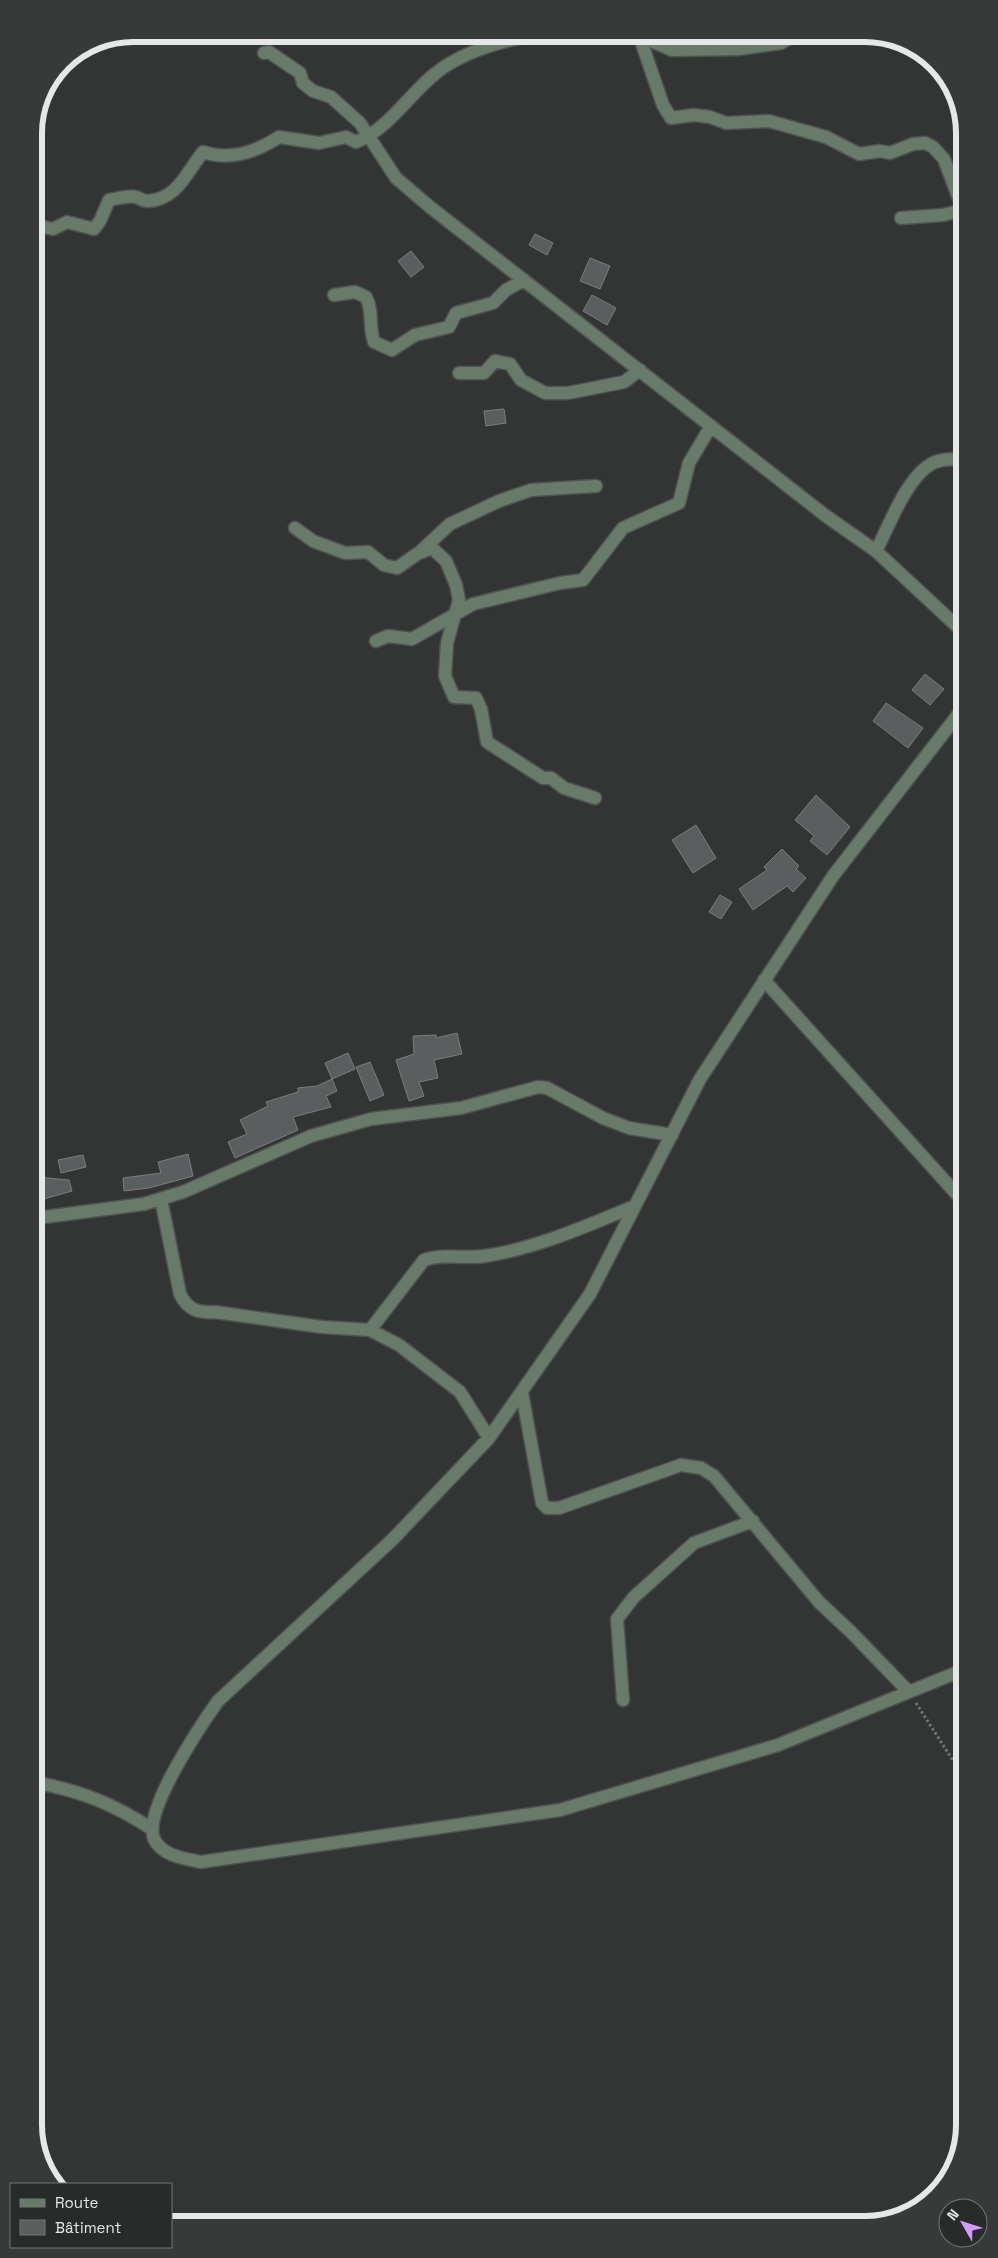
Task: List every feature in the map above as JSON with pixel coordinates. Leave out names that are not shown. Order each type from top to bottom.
[{"type":"street","points":[[43,227],[53,229],[67,222],[94,229],[100,222],[108,200],[135,196],[144,202],[162,200],[178,189],[191,167],[204,152],[220,157],[260,150],[279,138],[320,143],[346,137],[356,142],[369,137],[436,73],[463,57],[503,43]]},
{"type":"street","points":[[639,43],[663,105],[671,118],[694,115],[710,117],[726,123],[769,121],[826,137],[859,154],[880,150],[890,153],[913,144],[925,143],[933,147],[944,159],[956,191]]},
{"type":"street","points":[[654,43],[672,50],[695,48],[738,49],[776,43]]},
{"type":"street","points":[[264,53],[269,52],[300,73],[302,83],[313,91],[331,97],[360,123],[396,178],[826,516],[876,551],[956,626]]},
{"type":"street","points":[[901,218],[943,215],[956,211]]},
{"type":"street","points":[[334,295],[355,292],[366,296],[372,309],[369,328],[374,342],[392,350],[414,335],[449,328],[456,314],[493,303],[506,290],[524,280]]},
{"type":"street","points":[[459,373],[484,373],[495,361],[510,364],[521,380],[545,394],[624,382],[640,370]]},
{"type":"street","points":[[376,640],[388,636],[412,639],[473,604],[560,583],[583,580],[623,528],[679,503],[689,463],[711,426]]},
{"type":"street","points":[[876,551],[911,483],[916,477],[933,463],[956,460]]},
{"type":"street","points":[[295,528],[313,541],[345,553],[368,552],[384,565],[397,568],[417,554],[450,524],[499,501],[531,490],[596,486]]},
{"type":"street","points":[[417,554],[432,548],[446,561],[456,585],[458,600],[447,642],[446,676],[454,697],[476,698],[481,709],[487,742],[543,778],[551,778],[564,788],[595,798]]},
{"type":"street","points":[[956,717],[832,876],[700,1079],[590,1294],[522,1393],[489,1438],[393,1539],[218,1701],[195,1734],[159,1801],[152,1829],[154,1839],[166,1851],[176,1856],[201,1862],[560,1810],[778,1744],[956,1673]]},
{"type":"street","points":[[764,980],[956,1193]]},
{"type":"street","points":[[42,1217],[144,1204],[183,1192],[311,1136],[372,1119],[461,1108],[538,1087],[547,1088],[603,1118],[630,1128],[672,1135]]},
{"type":"street","points":[[161,1199],[180,1294],[185,1304],[194,1310],[370,1330],[399,1345],[460,1392],[489,1438]]},
{"type":"street","points":[[370,1330],[424,1260],[446,1257],[484,1256],[556,1238],[635,1206]]},
{"type":"street","points":[[522,1393],[542,1503],[547,1508],[559,1508],[681,1465],[692,1465],[714,1476],[819,1602],[909,1692]]},
{"type":"street","points":[[623,1700],[617,1619],[634,1597],[694,1543],[753,1521]]},
{"type":"street","points":[[42,1784],[88,1795],[120,1808],[152,1829]]},
{"type":"path","points":[[909,1692],[956,1765]]},
{"type":"path","points":[[952,2146],[956,2126]]},
{"type":"building","points":[[535,234],[553,243],[547,255],[529,245]]},
{"type":"building","points":[[411,251],[424,267],[411,277],[398,261]]},
{"type":"building","points":[[590,258],[610,266],[600,289],[580,281]]},
{"type":"building","points":[[592,295],[616,308],[607,325],[583,311]]},
{"type":"building","points":[[504,409],[506,423],[486,426],[484,411]]},
{"type":"building","points":[[925,674],[944,689],[930,705],[912,690]]},
{"type":"building","points":[[886,703],[923,728],[908,748],[873,721]]},
{"type":"building","points":[[816,795],[850,827],[827,855],[810,841],[814,836],[795,820]]},
{"type":"building","points":[[696,825],[716,858],[693,873],[672,840]]},
{"type":"building","points":[[782,849],[799,866],[796,869],[806,878],[793,892],[787,886],[753,910],[739,889],[767,870],[764,867]]},
{"type":"building","points":[[720,895],[732,902],[721,919],[709,912]]},
{"type":"building","points":[[457,1033],[462,1054],[434,1060],[438,1078],[419,1082],[424,1096],[409,1101],[396,1060],[414,1054],[413,1036],[436,1035],[436,1038]]},
{"type":"building","points":[[348,1053],[355,1069],[332,1079],[325,1063]]},
{"type":"building","points":[[370,1062],[384,1095],[370,1101],[356,1067]]},
{"type":"building","points":[[332,1079],[337,1091],[326,1096],[331,1107],[293,1117],[298,1130],[235,1158],[228,1142],[247,1134],[240,1120],[268,1106],[266,1102],[298,1092],[298,1088],[317,1086]]},
{"type":"building","points":[[188,1154],[193,1176],[149,1188],[124,1191],[123,1178],[161,1173],[158,1162]]},
{"type":"building","points":[[83,1155],[86,1167],[61,1173],[58,1160]]},
{"type":"building","points":[[42,1178],[69,1180],[72,1191],[42,1199]]}]
